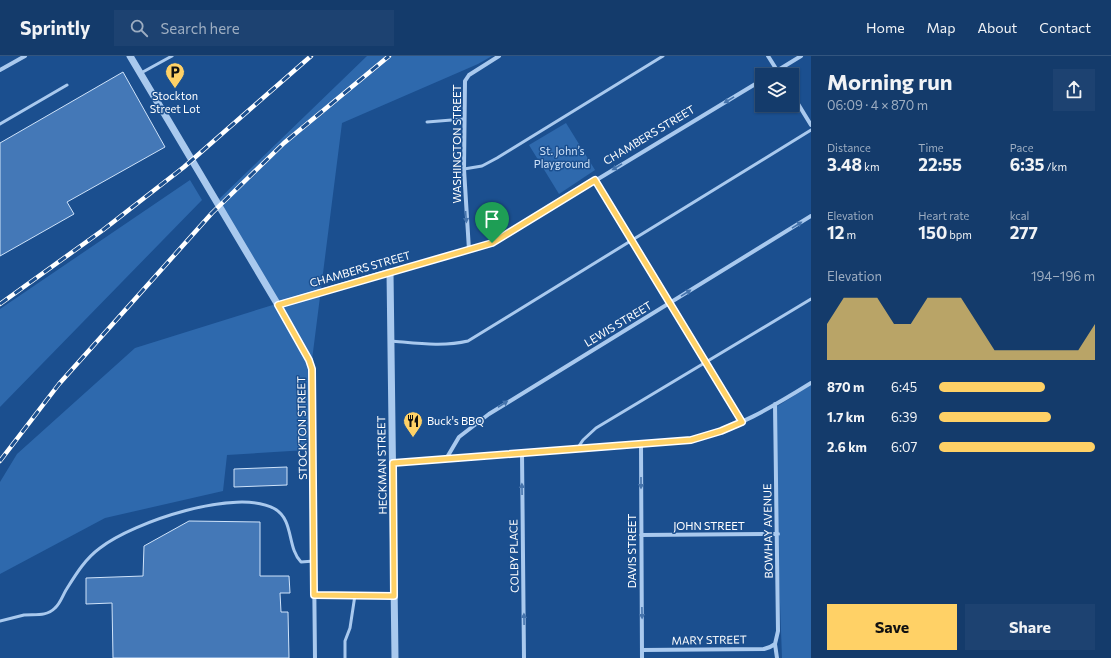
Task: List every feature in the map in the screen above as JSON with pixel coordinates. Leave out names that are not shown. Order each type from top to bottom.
[{"type":"street","points":[[0,70],[25,56]]},
{"type":"street","name":"STOCKTON STREET","points":[[130,56],[278,305],[309,360],[312,369],[315,658]]},
{"type":"street","name":"WASHINGTON STREET","points":[[469,250],[464,169],[465,81],[469,75],[499,56]]},
{"type":"street","points":[[768,56],[775,68]]},
{"type":"street","points":[[782,68],[801,56]]},
{"type":"street","name":"CHAMBERS STREET","points":[[278,305],[492,243],[755,84]]},
{"type":"street","points":[[799,105],[811,125]]},
{"type":"street","points":[[595,180],[742,422]]},
{"type":"street","name":"LEWIS STREET","points":[[446,459],[459,437],[489,414],[811,216]]},
{"type":"street","name":"HECKMAN STREET","points":[[390,272],[395,658]]},
{"type":"street","points":[[393,463],[641,444],[702,437],[742,422],[811,383]]},
{"type":"street","name":"BOWHAY AVENUE","points":[[775,404],[778,534],[778,631],[774,644],[778,658]]},
{"type":"street","name":"DAVIS STREET","points":[[641,444],[642,658]]},
{"type":"street","name":"COLBY PLACE","points":[[522,453],[524,658]]},
{"type":"street","name":"JOHN STREET","points":[[641,535],[778,534]]},
{"type":"street","points":[[314,595],[394,596]]},
{"type":"street","name":"MARY STREET","points":[[642,650],[770,648],[774,644]]},
{"type":"lane","points":[[140,74],[172,56]]},
{"type":"lane","points":[[464,169],[482,166],[663,56]]},
{"type":"lane","points":[[0,124],[67,84]]},
{"type":"lane","points":[[427,122],[464,119]]},
{"type":"lane","points":[[390,341],[427,344],[459,343],[468,341],[633,241],[811,130]]},
{"type":"lane","points":[[577,449],[583,440],[596,428],[811,299]]},
{"type":"lane","points":[[0,621],[25,615],[45,614],[56,608],[79,568],[100,548],[140,526],[172,513],[201,507],[261,503],[276,510],[285,519],[295,556],[301,562],[314,562]]},
{"type":"lane","points":[[345,658],[345,641],[350,628],[355,595]]},
{"type":"green space","points":[[367,56],[492,56],[478,64],[342,123],[312,360],[307,450],[227,455],[223,491],[105,518],[0,574],[0,482],[17,454],[135,348],[276,304],[215,203]]},
{"type":"green space","name":"St. John’s Playground","points":[[566,123],[595,170],[559,194],[529,145]]},
{"type":"green space","points":[[190,180],[202,200],[0,407],[0,309]]},
{"type":"green space","points":[[811,385],[811,658],[782,658],[773,409]]},
{"type":"building","points":[[123,72],[165,147],[67,202],[74,214],[0,256],[0,143]]},
{"type":"building","points":[[287,467],[287,485],[234,487],[234,469]]},
{"type":"building","points":[[189,521],[260,522],[260,576],[289,576],[290,593],[280,593],[281,612],[288,612],[289,658],[113,658],[112,603],[86,604],[86,578],[143,576],[144,546]]},
{"type":"railway","points":[[0,304],[103,230],[184,167],[311,56]]},
{"type":"railway","points":[[0,461],[59,384],[212,213],[284,143],[389,56]]},
{"type":"place","name":"Stockton Street Lot","points":[[175,89]]},
{"type":"place","name":"Buck's BBQ","points":[[413,438]]},
{"type":"route","points":[[595,180],[742,422],[721,431],[691,440],[393,463],[394,596],[314,595],[312,369],[309,360],[278,305],[492,243],[595,180]]}]
